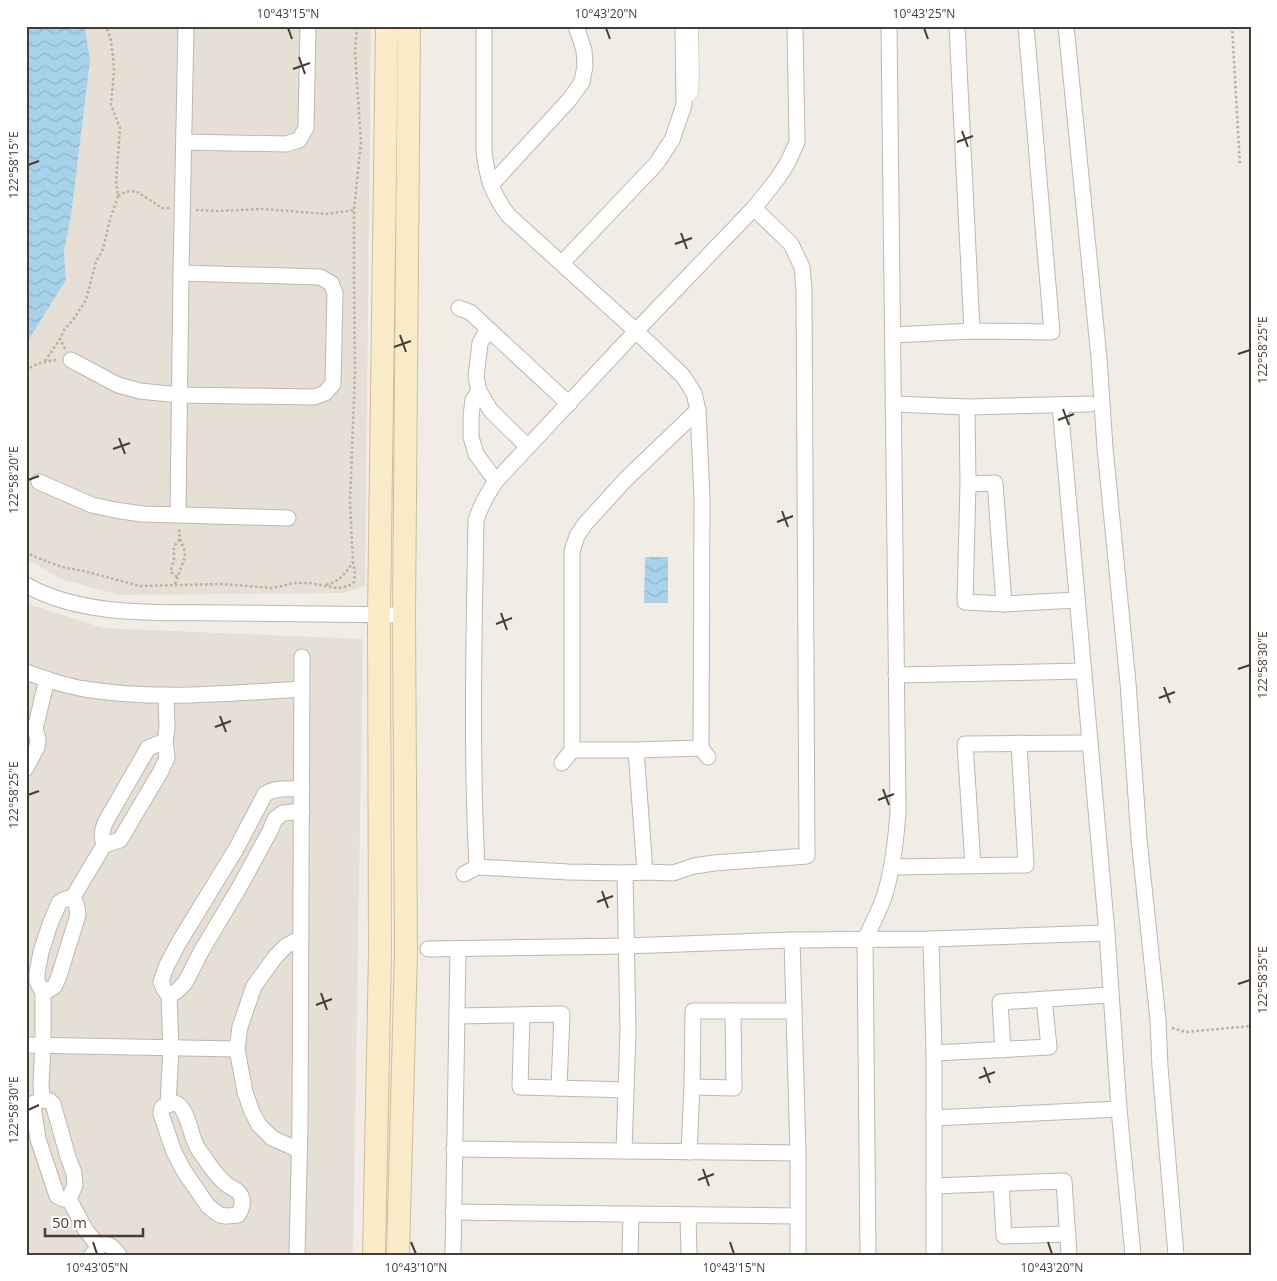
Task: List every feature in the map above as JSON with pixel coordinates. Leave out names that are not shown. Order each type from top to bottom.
[{"type":"street","points":[[178,515],[186,26]]},
{"type":"street","points":[[184,142],[286,144],[299,140],[306,128],[308,26]]},
{"type":"street","points":[[374,1255],[380,953],[379,615],[387,26]]},
{"type":"street","points":[[398,1255],[406,952],[404,615],[410,26]]},
{"type":"street","points":[[484,26],[484,151],[486,169],[498,201],[508,215],[683,376],[694,394],[698,410],[702,497],[705,752],[572,750]]},
{"type":"street","points":[[491,186],[569,100],[582,82],[585,66],[584,50],[576,26]]},
{"type":"street","points":[[562,263],[656,164],[672,140],[684,105],[683,26]]},
{"type":"street","points":[[754,208],[791,244],[802,267],[804,290],[807,856],[714,862],[673,873],[470,870],[474,805],[473,720],[476,520],[481,506],[496,481],[754,208],[778,178],[797,142],[795,26]]},
{"type":"street","points":[[868,1255],[865,940],[884,898],[892,867],[897,835],[898,812],[889,26]]},
{"type":"street","points":[[958,26],[972,331]]},
{"type":"street","points":[[893,335],[972,331],[1052,332],[1026,26]]},
{"type":"street","points":[[1066,26],[1099,358],[1140,840],[1158,1020],[1160,1067],[1176,1255]]},
{"type":"street","points":[[71,360],[118,385],[140,391],[179,395],[314,398],[325,394],[333,384],[335,293],[331,283],[320,277],[181,273]]},
{"type":"street","points":[[459,308],[470,312],[568,404]]},
{"type":"street","points":[[488,329],[480,343],[476,377],[479,391],[490,411],[528,447]]},
{"type":"street","points":[[479,391],[473,400],[471,437],[476,454],[496,481]]},
{"type":"street","points":[[893,404],[967,407],[1090,404]]},
{"type":"street","points":[[1060,405],[1107,933],[1119,1110],[1133,1255]]},
{"type":"street","points":[[967,407],[968,484],[965,602],[1004,604],[1077,600]]},
{"type":"street","points":[[562,763],[572,750],[572,551],[577,536],[585,524],[626,479],[698,410]]},
{"type":"street","points":[[39,482],[92,505],[142,514],[288,518]]},
{"type":"street","points":[[968,484],[995,483],[1004,604]]},
{"type":"street","points":[[28,588],[76,604],[114,610],[404,615]]},
{"type":"street","points":[[298,1255],[302,657]]},
{"type":"street","points":[[896,675],[1084,671]]},
{"type":"street","points":[[26,672],[84,689],[122,694],[166,695],[302,689]]},
{"type":"street","points":[[26,768],[37,747],[38,739],[31,731],[47,679]]},
{"type":"street","points":[[42,1100],[43,993],[37,981],[41,952],[59,903],[73,897],[104,845],[120,840],[161,771],[167,758],[165,741],[167,728],[166,695]]},
{"type":"street","points":[[104,845],[102,831],[106,821],[148,748],[165,741]]},
{"type":"street","points":[[892,867],[1026,865],[1019,743]]},
{"type":"street","points":[[973,865],[965,744],[1090,743]]},
{"type":"street","points":[[636,750],[645,872]]},
{"type":"street","points":[[168,1105],[171,1048],[169,996],[162,982],[166,967],[236,849],[265,794],[279,788],[302,789]]},
{"type":"street","points":[[169,996],[185,983],[202,950],[239,888],[275,819],[283,813],[302,811]]},
{"type":"street","points":[[624,1151],[628,1031],[625,873]]},
{"type":"street","points":[[43,993],[54,987],[58,979],[78,915],[73,897]]},
{"type":"street","points":[[428,949],[626,946],[792,940],[931,939],[1107,933]]},
{"type":"street","points":[[299,1150],[272,1138],[259,1125],[245,1092],[237,1049],[240,1027],[254,986],[276,956],[286,946],[301,938]]},
{"type":"street","points":[[931,939],[934,1054],[934,1255]]},
{"type":"street","points":[[792,940],[798,1153],[798,1255]]},
{"type":"street","points":[[453,1255],[458,949]]},
{"type":"street","points":[[1003,1050],[1000,1002],[1110,995]]},
{"type":"street","points":[[934,1054],[1048,1047],[1044,999]]},
{"type":"street","points":[[689,1152],[693,1010],[794,1011]]},
{"type":"street","points":[[692,1087],[734,1088],[733,1011]]},
{"type":"street","points":[[457,1016],[562,1014],[559,1088]]},
{"type":"street","points":[[522,1015],[520,1087],[626,1090]]},
{"type":"street","points":[[26,1045],[237,1049]]},
{"type":"street","points":[[42,1100],[50,1100],[53,1104],[74,1173],[75,1185],[69,1199],[57,1196],[38,1139],[33,1106],[42,1100]]},
{"type":"street","points":[[179,1104],[184,1111],[194,1142],[204,1158],[225,1183],[241,1195],[242,1200],[238,1215],[226,1216],[214,1211],[208,1206],[184,1171],[174,1152],[161,1114],[161,1109],[168,1105],[179,1104]]},
{"type":"street","points":[[934,1118],[1119,1110]]},
{"type":"street","points":[[454,1149],[798,1153]]},
{"type":"street","points":[[934,1186],[1064,1181],[1070,1255]]},
{"type":"street","points":[[1001,1184],[1004,1236],[1068,1234]]},
{"type":"street","points":[[69,1199],[96,1251],[109,1245],[113,1246],[119,1255]]},
{"type":"street","points":[[454,1212],[797,1216]]},
{"type":"street","points":[[630,1255],[631,1214]]},
{"type":"street","points":[[688,1215],[689,1255]]},
{"type":"lane","points":[[684,105],[694,92],[694,26]]},
{"type":"path","points":[[45,361],[64,330],[86,300],[96,262],[103,249],[118,196],[116,182],[120,128],[111,105],[114,70],[111,40],[106,26]]},
{"type":"path","points":[[26,551],[33,556],[62,567],[140,586],[222,584],[273,588],[309,583],[337,588],[348,586],[354,582],[350,502],[356,373],[354,210],[361,142],[355,52],[358,26]]},
{"type":"path","points":[[1232,26],[1240,165]]},
{"type":"path","points":[[118,196],[126,192],[136,191],[162,208],[217,211],[263,209],[327,214],[354,210]]},
{"type":"path","points":[[26,371],[33,365],[45,361],[71,360],[60,339]]},
{"type":"path","points":[[175,584],[185,557],[180,539],[178,515]]},
{"type":"path","points":[[177,577],[171,572],[174,561],[172,551],[180,539]]},
{"type":"path","points":[[325,586],[335,582],[346,573],[353,562]]},
{"type":"path","points":[[1158,1020],[1172,1028],[1186,1032],[1251,1026]]},
{"type":"shaded area","points":[[85,26],[371,26],[365,586],[344,593],[119,595],[61,579],[26,559],[26,344],[66,280],[64,251],[71,216],[90,61]]},
{"type":"shaded area","points":[[26,603],[103,628],[363,639],[353,1255],[26,1255]]},
{"type":"water","points":[[26,26],[85,26],[90,61],[71,216],[64,251],[66,280],[26,344]]},
{"type":"water","points":[[645,557],[668,557],[668,603],[644,603]]}]
